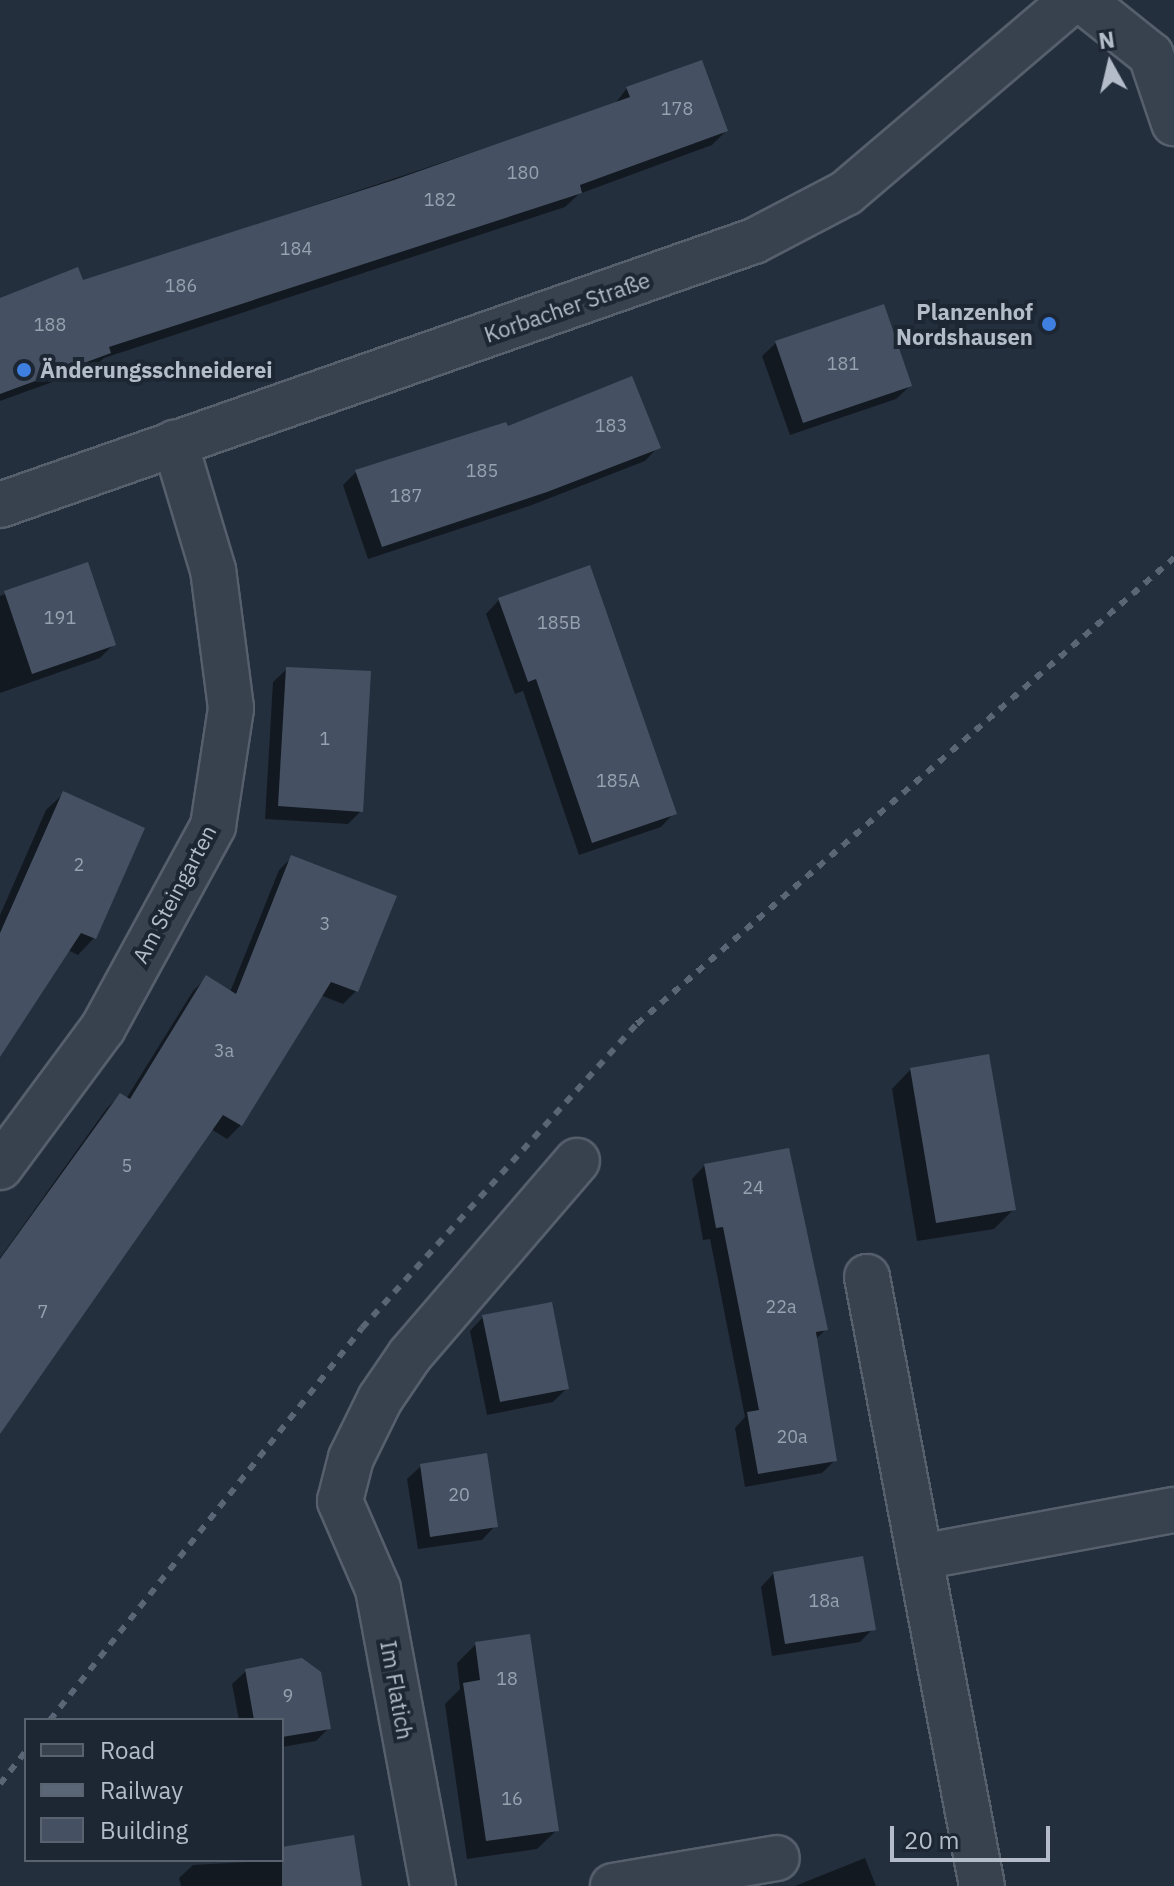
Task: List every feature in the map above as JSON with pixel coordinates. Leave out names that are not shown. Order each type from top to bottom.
[{"type":"street","name":"Korbacher Straße","points":[[0,505],[754,241],[846,193],[1073,0]]},
{"type":"street","points":[[1082,0],[1151,55],[1174,123]]},
{"type":"street","name":"Am Steingarten","points":[[0,1167],[103,1028],[213,826],[231,708],[213,570],[175,443]]},
{"type":"street","name":"Im Flatich","points":[[433,1886],[378,1589],[340,1501],[351,1458],[387,1388],[577,1161]]},
{"type":"street","points":[[867,1277],[982,1886]]},
{"type":"street","points":[[920,1557],[1174,1510]]},
{"type":"street","points":[[613,1886],[777,1858]]},
{"type":"building","points":[[702,60],[728,131],[580,185],[582,193],[109,347],[111,353],[0,394],[0,298],[78,267],[83,280],[394,180],[630,97],[626,87]]},
{"type":"building","points":[[884,304],[912,386],[803,423],[775,341]]},
{"type":"building","points":[[632,376],[661,448],[547,492],[382,547],[355,470],[506,422],[508,426]]},
{"type":"building","points":[[88,562],[116,645],[32,674],[4,591]]},
{"type":"building","points":[[590,565],[677,814],[592,843],[536,679],[528,682],[498,598]]},
{"type":"building","points":[[286,667],[371,671],[363,812],[278,806]]},
{"type":"building","points":[[63,791],[145,828],[96,939],[81,933],[0,1057],[0,933]]},
{"type":"building","points":[[291,855],[397,896],[358,992],[331,982],[242,1126],[223,1115],[0,1434],[0,1259],[120,1093],[130,1099],[206,975],[236,994]]},
{"type":"building","points":[[989,1054],[1016,1210],[936,1223],[910,1068]]},
{"type":"building","points":[[789,1148],[828,1330],[816,1332],[837,1461],[758,1474],[747,1412],[759,1410],[723,1227],[716,1228],[704,1164]]},
{"type":"building","points":[[552,1302],[569,1389],[500,1402],[482,1315]]},
{"type":"building","points":[[487,1453],[498,1527],[430,1537],[420,1464]]},
{"type":"building","points":[[863,1556],[876,1630],[785,1644],[773,1572]]},
{"type":"building","points":[[530,1634],[559,1831],[486,1841],[463,1683],[480,1680],[475,1642]]},
{"type":"building","points":[[302,1658],[321,1672],[331,1729],[284,1737],[284,1718],[254,1718],[245,1669]]},
{"type":"building","points":[[354,1835],[362,1886],[282,1886],[284,1847]]},
{"type":"railway","points":[[52,1718],[362,1328],[637,1024],[1174,558]]},
{"type":"railway","points":[[0,1784],[24,1754]]},
{"type":"place","name":"Planzenhof Nordshausen","points":[[1049,324]]},
{"type":"place","name":"Änderungsschneiderei","points":[[24,370]]}]
